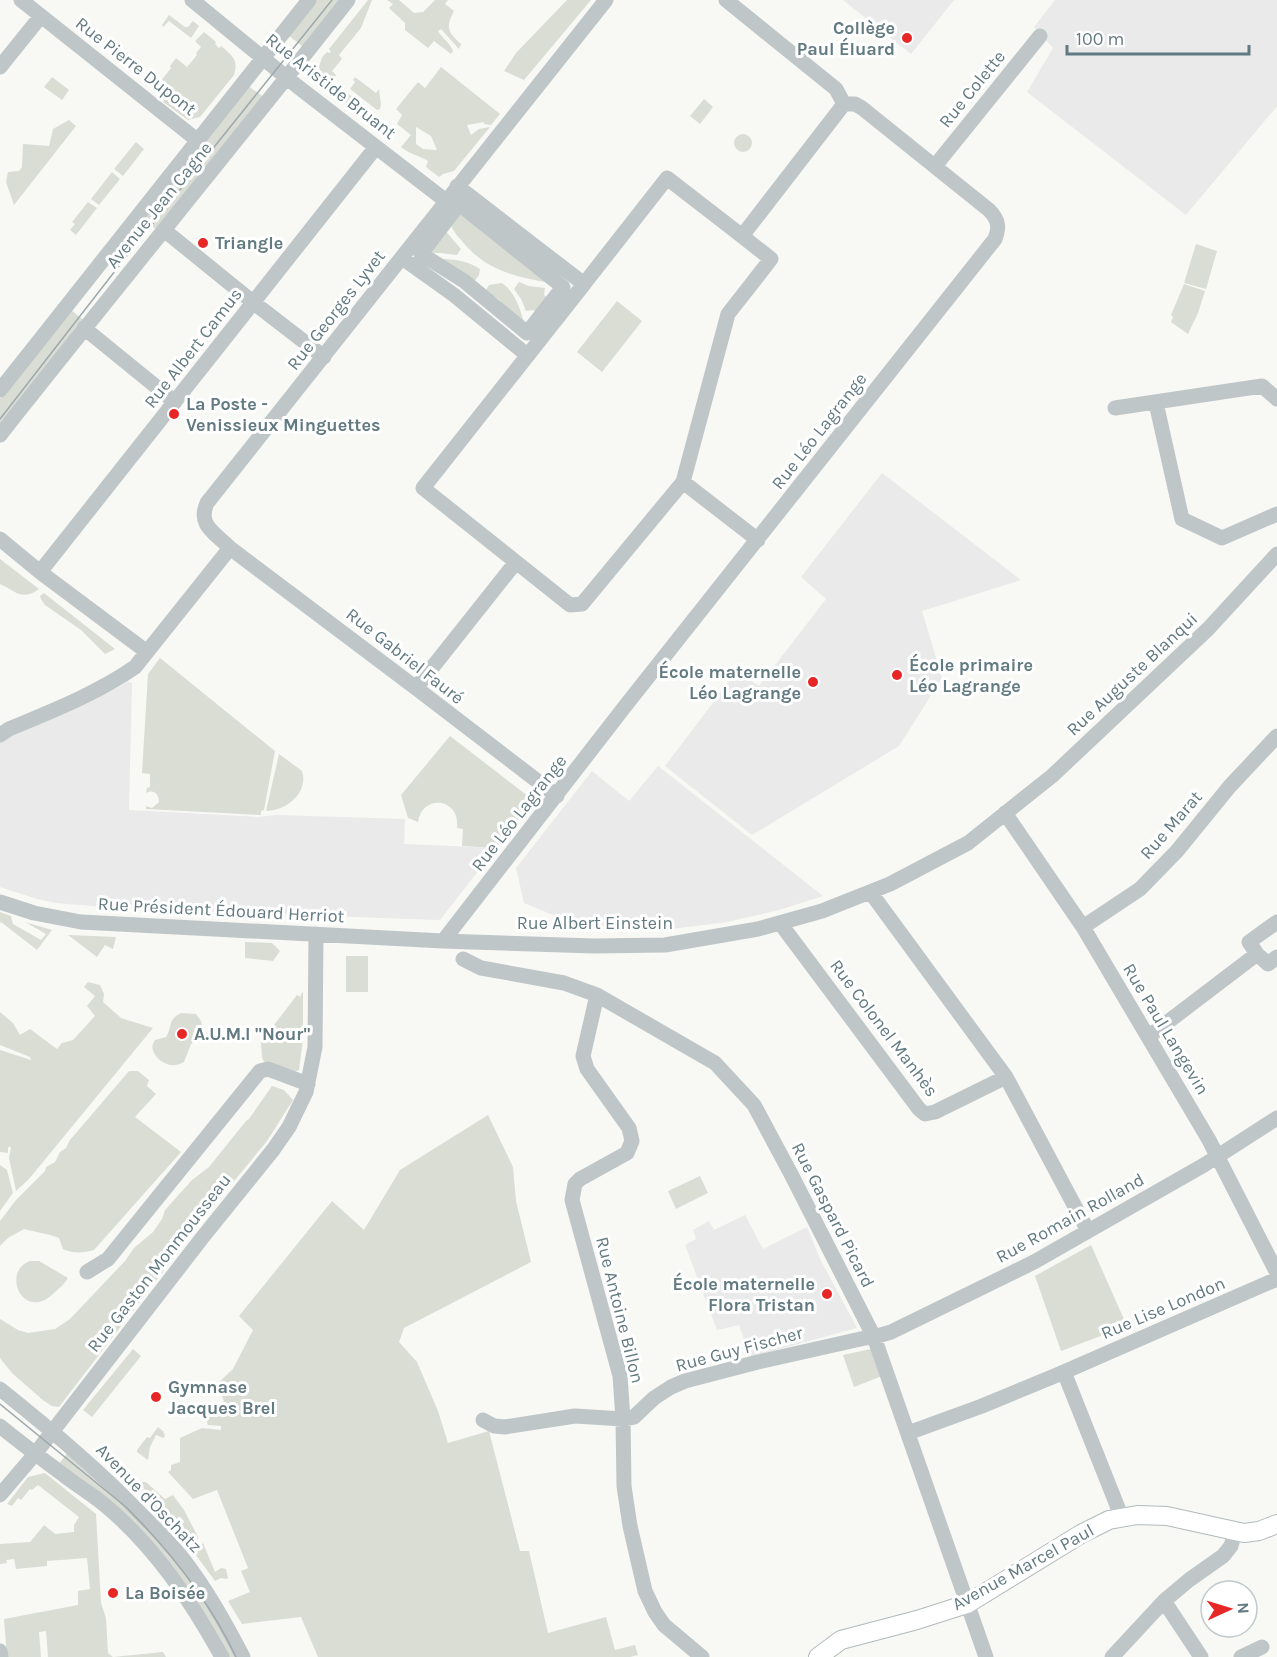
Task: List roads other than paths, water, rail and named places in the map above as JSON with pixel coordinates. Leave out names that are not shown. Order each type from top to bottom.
[{"type":"main road","name":"Avenue Marcel Paul","points":[[818,1657],[841,1640],[967,1604],[1081,1533],[1109,1520],[1137,1515],[1167,1516],[1244,1533],[1259,1531],[1277,1524]]},
{"type":"street","name":"Rue Pierre Dupont","points":[[21,0],[197,140]]},
{"type":"street","name":"Rue Aristide Bruant","points":[[192,0],[376,147],[453,203]]},
{"type":"street","name":"Avenue Jean Cagne","points":[[0,390],[309,0]]},
{"type":"street","name":"Avenue Jean Cagne","points":[[0,435],[348,0]]},
{"type":"street","name":"Rue Georges Lyvet","points":[[230,548],[205,522],[203,512],[207,503],[402,258],[453,203],[457,186],[606,0]]},
{"type":"street","name":"Rue Léo Lagrange","points":[[443,940],[995,239],[998,232],[995,216],[862,108],[855,104],[844,104],[836,89],[726,0]]},
{"type":"street","points":[[0,67],[41,16]]},
{"type":"street","name":"Rue Colette","points":[[935,166],[1040,36]]},
{"type":"street","points":[[741,236],[844,104]]},
{"type":"street","name":"Rue Albert Camus","points":[[40,572],[376,147]]},
{"type":"street","points":[[667,178],[741,236],[771,259],[728,314],[683,482],[582,604],[570,605],[423,488],[667,178]]},
{"type":"street","points":[[457,186],[584,284]]},
{"type":"street","points":[[453,203],[563,287],[527,333],[464,281],[421,254],[453,203]]},
{"type":"street","points":[[164,230],[324,357]]},
{"type":"street","points":[[402,258],[454,296],[527,356]]},
{"type":"street","points":[[84,328],[175,402]]},
{"type":"street","points":[[1115,408],[1262,386],[1277,399]]},
{"type":"street","points":[[1156,403],[1182,519],[1222,538],[1277,514]]},
{"type":"street","points":[[683,482],[758,540]]},
{"type":"street","points":[[0,539],[147,652]]},
{"type":"street","points":[[0,735],[78,700],[116,681],[135,668],[230,548]]},
{"type":"street","name":"Rue Gabriel Fauré","points":[[230,548],[557,796]]},
{"type":"street","name":"Rue Auguste Blanqui","points":[[1005,813],[1052,776],[1208,629],[1277,554]]},
{"type":"street","points":[[416,688],[516,562]]},
{"type":"street","name":"Rue Marat","points":[[1083,927],[1140,889],[1177,851],[1230,786],[1277,736]]},
{"type":"street","name":"Rue Albert Einstein","points":[[443,940],[594,946],[665,945],[780,924],[822,911],[890,884],[968,843],[1005,813]]},
{"type":"street","name":"Rue Paul Langevin","points":[[1005,813],[1083,927],[1218,1157],[1277,1273]]},
{"type":"street","points":[[870,893],[1006,1077],[1088,1231]]},
{"type":"street","name":"Rue Président Édouard Herriot","points":[[0,902],[34,913],[81,922],[443,940]]},
{"type":"street","points":[[1277,922],[1249,942],[1268,964],[1277,957]]},
{"type":"street","name":"Rue Colonel Manhès","points":[[780,924],[925,1114],[935,1112],[1006,1077]]},
{"type":"street","name":"Rue Gaston Monmousseau","points":[[0,1495],[35,1454],[289,1127],[307,1088],[315,1047],[316,934]]},
{"type":"street","points":[[1148,1037],[1257,954]]},
{"type":"street","name":"Rue Gaspard Picard","points":[[463,959],[481,968],[564,983],[597,995],[715,1063],[754,1105],[874,1337],[986,1657]]},
{"type":"street","name":"Rue Antoine Billon","points":[[597,995],[583,1056],[587,1069],[629,1128],[632,1142],[627,1153],[580,1179],[575,1184],[572,1200],[620,1376],[624,1486],[630,1526],[645,1591],[664,1625],[702,1657]]},
{"type":"street","points":[[87,1272],[108,1259],[260,1071],[266,1076],[307,1088]]},
{"type":"street","name":"Rue Romain Rolland","points":[[874,1337],[891,1332],[1008,1275],[1218,1157],[1277,1118]]},
{"type":"street","name":"Rue Lise London","points":[[908,1433],[982,1406],[1277,1279]]},
{"type":"street","name":"Rue Guy Fischer","points":[[623,1419],[634,1417],[654,1398],[685,1381],[758,1362],[874,1337]]},
{"type":"street","points":[[1060,1373],[1122,1518]]},
{"type":"street","name":"Avenue d'Oschatz","points":[[0,1389],[52,1430],[122,1493],[160,1533],[189,1566],[220,1614],[243,1657]]},
{"type":"street","points":[[483,1419],[494,1426],[505,1427],[574,1416],[623,1419]]},
{"type":"street","name":"Avenue d'Oschatz","points":[[0,1426],[105,1506],[144,1543],[174,1579],[222,1657]]},
{"type":"street","points":[[1112,1657],[1164,1601],[1223,1556],[1231,1546],[1235,1532]]},
{"type":"street","points":[[1164,1601],[1201,1657]]},
{"type":"street","points":[[1241,1657],[1262,1647]]},
{"type":"street","points":[[0,1651],[1,1657]]},
{"type":"tram line","points":[[0,419],[122,262],[332,0]]},
{"type":"tram line","points":[[0,1404],[126,1507],[142,1524],[201,1596],[236,1657]]},
{"type":"place","name":"Collège Paul Éluard","points":[[907,38]]},
{"type":"place","name":"Triangle","points":[[203,243]]},
{"type":"place","name":"La Poste - Venissieux Minguettes","points":[[174,414]]},
{"type":"place","name":"École primaire Léo Lagrange","points":[[897,675]]},
{"type":"place","name":"École maternelle Léo Lagrange","points":[[813,682]]},
{"type":"place","name":"A.U.M.I \"Nour\"","points":[[182,1034]]},
{"type":"place","name":"École maternelle Flora Tristan","points":[[827,1294]]},
{"type":"place","name":"Gymnase Jacques Brel","points":[[156,1397]]},
{"type":"place","name":"La Boisée","points":[[113,1593]]}]
